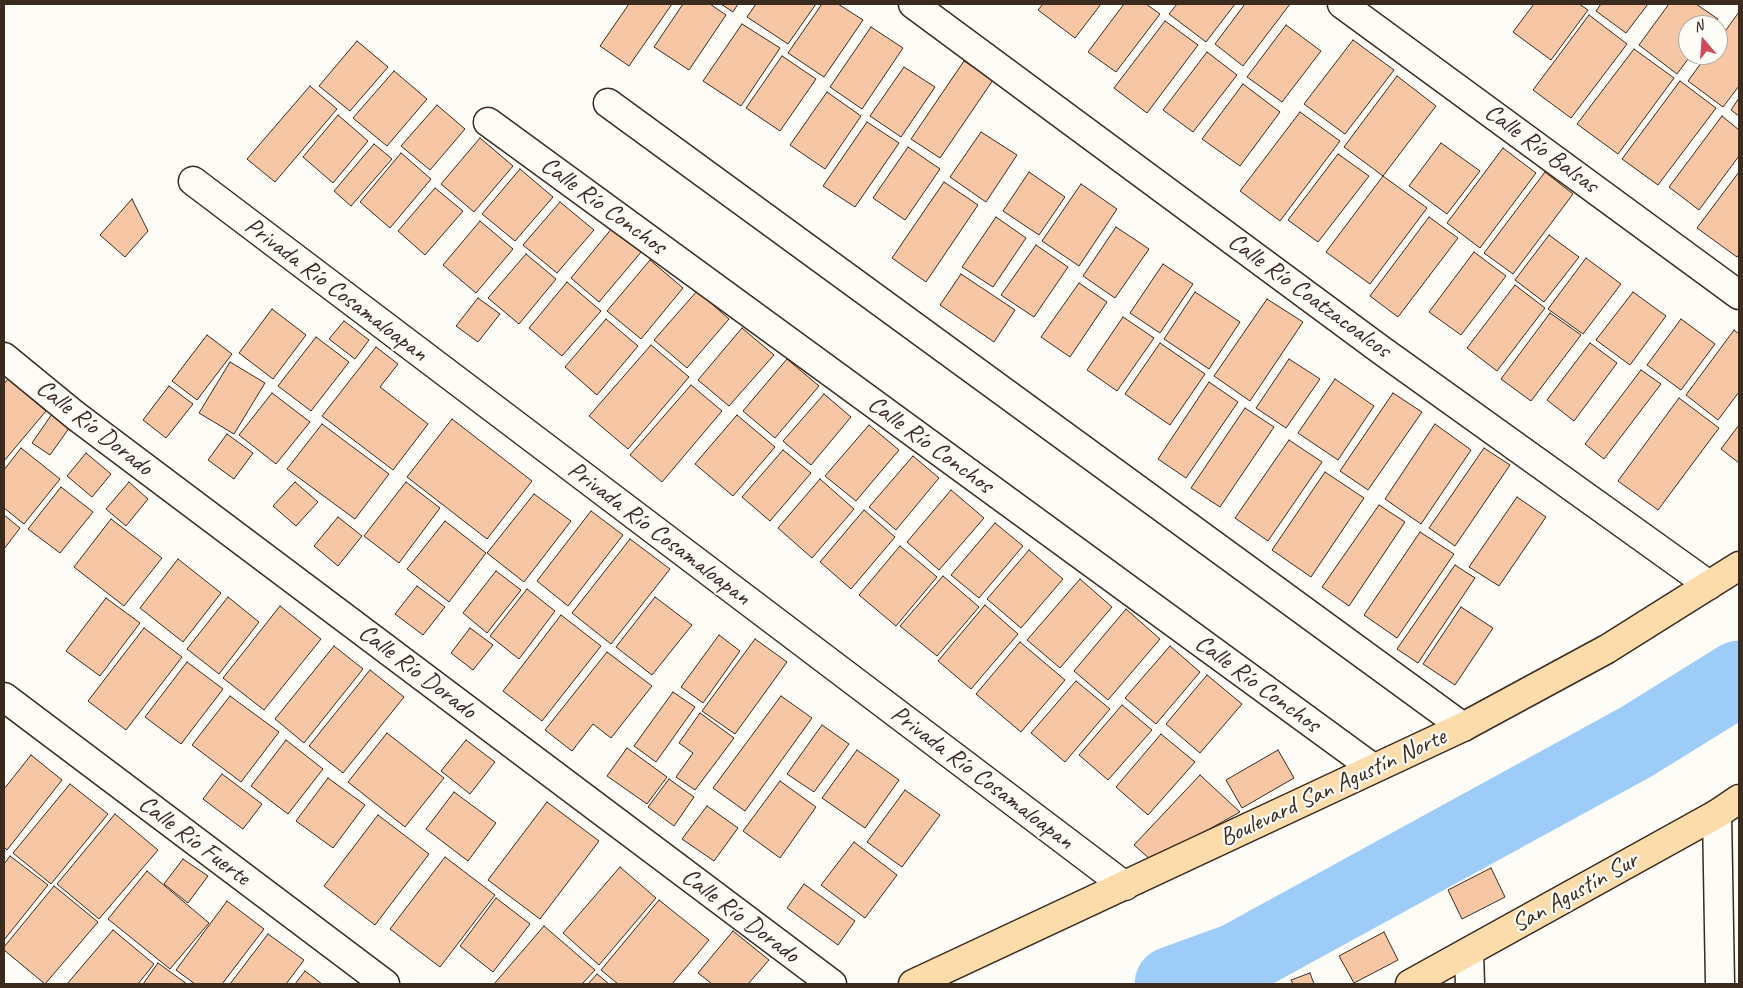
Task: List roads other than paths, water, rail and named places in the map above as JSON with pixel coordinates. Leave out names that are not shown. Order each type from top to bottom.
[{"type":"main road","name":"Boulevard San Agustín Norte","points":[[913,984],[1463,727],[1607,649],[1739,566]]},
{"type":"main road","name":"San Agustín Sur","points":[[1410,984],[1728,806]]},
{"type":"street","name":"Calle Río Coatzacoalcos","points":[[913,4],[1381,350],[1709,585]]},
{"type":"street","name":"Calle Río Balsas","points":[[1342,4],[1739,295]]},
{"type":"street","points":[[608,103],[1463,727]]},
{"type":"street","name":"Calle Río Conchos","points":[[488,122],[1373,768]]},
{"type":"street","name":"Privada Río Cosamaloapan","points":[[193,182],[1125,886]]},
{"type":"street","name":"Calle Río Dorado","points":[[4,357],[76,416],[832,984]]},
{"type":"street","name":"Calle Río Fuerte","points":[[4,697],[385,984]]},
{"type":"street","points":[[1720,984],[1728,806]]},
{"type":"street","points":[[1469,952],[1470,984]]},
{"type":"waterway","points":[[1172,984],[1238,960],[1636,742],[1739,678]]}]
